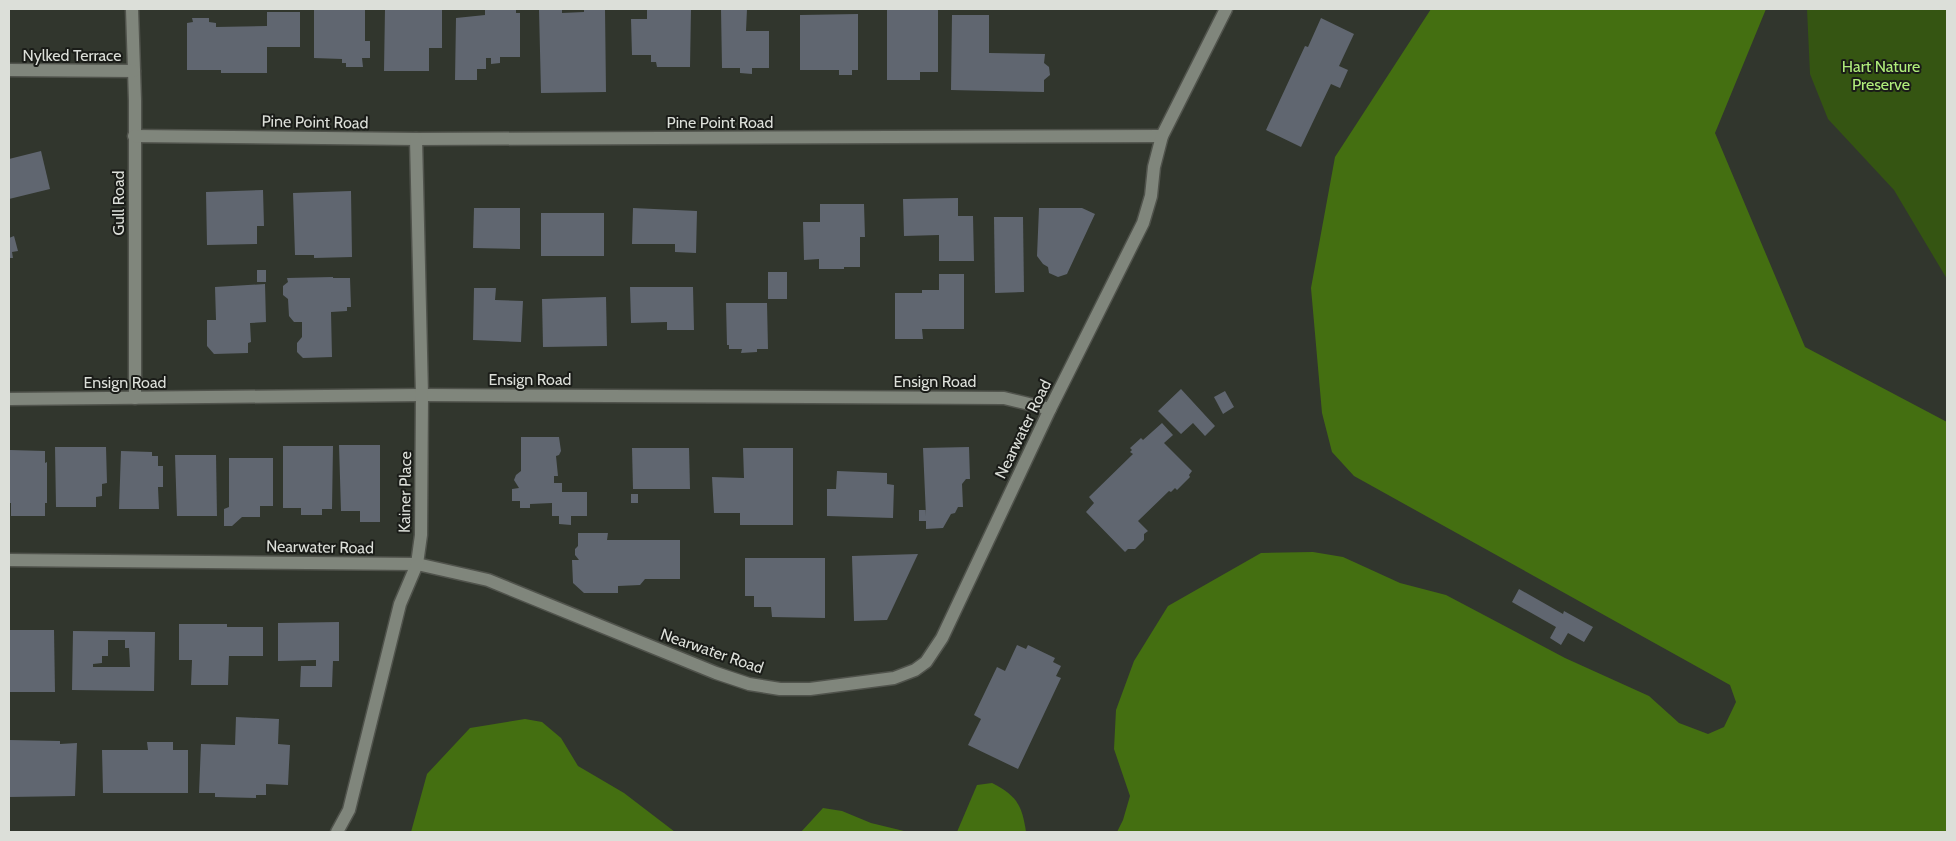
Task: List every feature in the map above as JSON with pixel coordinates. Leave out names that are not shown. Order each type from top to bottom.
[{"type":"street","name":"Gull Road","points":[[132,9],[134,71],[135,398]]},
{"type":"street","points":[[1162,136],[1226,9]]},
{"type":"street","name":"Nylked Terrace","points":[[9,70],[134,71]]},
{"type":"street","name":"Pine Point Road","points":[[134,136],[416,139],[1162,136]]},
{"type":"street","name":"Nearwater Road","points":[[9,560],[417,564],[488,580],[716,673],[749,684],[780,689],[810,689],[894,678],[915,670],[926,662],[942,638],[1050,409],[1142,223],[1151,196],[1154,167],[1162,136]]},
{"type":"street","name":"Kainer Place","points":[[337,832],[349,810],[400,604],[417,564],[421,535],[422,395],[416,139]]},
{"type":"street","name":"Ensign Road","points":[[9,398],[422,395],[1004,398],[1050,409]]},
{"type":"green space","name":"Hart Nature Preserve","points":[[1807,9],[1947,9],[1947,279],[1894,190],[1828,119],[1810,74]]},
{"type":"shaded area","points":[[1431,9],[1766,9],[1715,133],[1805,347],[1947,422],[1947,832],[1117,832],[1123,820],[1130,796],[1114,749],[1116,710],[1134,661],[1168,606],[1261,553],[1313,552],[1343,557],[1400,583],[1446,595],[1565,658],[1649,696],[1679,723],[1708,734],[1724,727],[1736,702],[1730,685],[1354,476],[1332,452],[1322,413],[1311,288],[1335,157]]},
{"type":"shaded area","points":[[525,719],[542,722],[561,738],[578,766],[624,793],[675,832],[411,832],[427,774],[470,728]]},
{"type":"shaded area","points":[[992,783],[1007,792],[1017,802],[1023,815],[1026,832],[957,832],[977,785]]},
{"type":"shaded area","points":[[823,808],[842,811],[871,823],[908,832],[801,832]]},
{"type":"building","points":[[314,9],[365,9],[365,41],[370,41],[370,58],[362,58],[363,67],[346,67],[346,63],[342,63],[342,59],[314,58]]},
{"type":"building","points":[[385,9],[442,9],[442,48],[429,48],[429,71],[384,71]]},
{"type":"building","points":[[485,9],[516,9],[516,13],[520,13],[520,57],[500,57],[500,63],[491,64],[491,58],[486,58],[486,69],[477,69],[477,80],[455,80],[456,18],[485,15]]},
{"type":"building","points":[[539,9],[562,9],[562,13],[584,12],[584,9],[605,9],[606,92],[541,93]]},
{"type":"building","points":[[691,9],[690,67],[657,67],[656,62],[651,62],[651,55],[632,55],[631,19],[647,19],[647,10]]},
{"type":"building","points":[[721,9],[747,9],[746,31],[769,31],[769,68],[752,68],[752,74],[740,73],[740,68],[722,68]]},
{"type":"building","points":[[887,9],[938,9],[938,72],[920,72],[920,80],[887,80]]},
{"type":"building","points":[[267,12],[300,12],[300,47],[267,47],[267,73],[221,73],[221,70],[187,70],[187,23],[193,22],[192,18],[209,18],[209,22],[216,23],[216,27],[267,26]]},
{"type":"building","points":[[858,14],[858,70],[852,70],[852,75],[839,75],[839,70],[800,70],[800,15]]},
{"type":"building","points":[[952,15],[989,15],[989,53],[1045,54],[1044,63],[1049,67],[1050,75],[1044,80],[1044,92],[951,90]]},
{"type":"building","points":[[1321,18],[1354,34],[1339,66],[1348,70],[1340,88],[1331,84],[1301,147],[1266,130],[1305,46],[1308,47]]},
{"type":"building","points":[[41,151],[50,189],[9,199],[9,159]]},
{"type":"building","points":[[263,190],[264,226],[257,226],[257,244],[207,245],[206,192]]},
{"type":"building","points":[[351,191],[352,257],[314,258],[314,255],[295,255],[293,193]]},
{"type":"building","points":[[958,198],[958,216],[973,216],[974,261],[939,261],[939,235],[904,236],[903,199]]},
{"type":"building","points":[[820,204],[864,204],[865,237],[860,237],[860,267],[819,269],[819,259],[804,260],[803,222],[820,222]]},
{"type":"building","points":[[474,208],[520,208],[520,249],[473,248]]},
{"type":"building","points":[[633,208],[697,211],[696,253],[675,252],[675,244],[632,244]]},
{"type":"building","points":[[1039,208],[1082,208],[1095,214],[1067,274],[1058,277],[1049,273],[1048,267],[1037,256]]},
{"type":"building","points":[[541,213],[604,213],[604,256],[541,256]]},
{"type":"building","points":[[994,217],[1023,217],[1024,292],[995,293]]},
{"type":"building","points":[[14,236],[18,251],[12,252],[13,258],[9,258],[9,238]]},
{"type":"building","points":[[257,270],[266,270],[266,282],[257,282]]},
{"type":"building","points":[[768,272],[787,272],[787,299],[768,299]]},
{"type":"building","points":[[939,274],[964,274],[964,329],[922,329],[923,339],[895,339],[895,293],[922,293],[922,290],[939,290]]},
{"type":"building","points":[[287,278],[350,278],[351,307],[347,307],[347,311],[331,312],[332,357],[303,358],[297,352],[297,343],[302,337],[302,322],[294,322],[289,316],[288,299],[283,295],[283,286],[288,282]]},
{"type":"building","points":[[265,284],[266,322],[250,323],[251,342],[248,343],[248,353],[214,354],[207,346],[207,320],[216,320],[215,287]]},
{"type":"building","points":[[630,287],[693,287],[694,330],[667,330],[667,322],[631,323]]},
{"type":"building","points":[[474,288],[496,288],[495,300],[523,301],[521,342],[473,340]]},
{"type":"building","points":[[606,297],[607,346],[543,347],[542,299]]},
{"type":"building","points":[[726,303],[767,303],[768,349],[757,349],[757,352],[741,353],[742,349],[729,349],[729,345],[727,345]]},
{"type":"building","points":[[1181,389],[1215,426],[1205,436],[1193,423],[1181,434],[1158,411]]},
{"type":"building","points":[[1225,391],[1234,407],[1223,414],[1214,397]]},
{"type":"building","points":[[1162,423],[1173,435],[1164,443],[1192,471],[1189,475],[1190,477],[1177,490],[1175,488],[1171,492],[1169,491],[1138,521],[1148,531],[1144,534],[1144,540],[1135,549],[1128,549],[1125,552],[1086,512],[1094,503],[1089,497],[1133,454],[1130,452],[1132,450],[1130,448],[1141,438],[1143,440]]},
{"type":"building","points":[[521,437],[559,437],[561,451],[556,456],[558,476],[554,476],[554,483],[562,483],[562,492],[587,492],[587,516],[571,516],[571,525],[559,524],[559,516],[552,516],[552,503],[530,504],[530,508],[520,508],[520,501],[512,501],[512,489],[519,488],[514,480],[521,471]]},
{"type":"building","points":[[339,445],[380,445],[380,522],[360,522],[360,511],[341,511]]},
{"type":"building","points":[[283,446],[333,446],[332,509],[322,509],[322,515],[301,515],[301,508],[283,508]]},
{"type":"building","points":[[55,447],[106,447],[107,483],[102,484],[102,496],[96,497],[96,507],[56,507]]},
{"type":"building","points":[[969,447],[970,479],[966,479],[962,484],[963,507],[958,507],[955,513],[951,514],[943,528],[926,529],[926,521],[919,521],[919,510],[926,510],[923,448]]},
{"type":"building","points":[[632,448],[689,448],[690,489],[633,489]]},
{"type":"building","points":[[743,448],[793,448],[793,525],[740,525],[740,513],[714,513],[712,477],[744,478]]},
{"type":"building","points":[[10,450],[45,451],[45,463],[47,462],[47,503],[45,503],[45,516],[11,516],[11,503],[9,503]]},
{"type":"building","points":[[121,451],[152,452],[152,456],[158,456],[158,466],[163,466],[163,487],[158,487],[159,509],[119,509]]},
{"type":"building","points":[[175,455],[216,455],[217,516],[177,516]]},
{"type":"building","points":[[229,458],[273,458],[273,506],[260,506],[260,517],[242,517],[232,526],[224,526],[224,509],[229,507]]},
{"type":"building","points":[[837,471],[887,473],[887,484],[894,485],[893,518],[827,516],[827,489],[836,489]]},
{"type":"building","points":[[631,494],[638,494],[638,503],[631,503]]},
{"type":"building","points":[[578,533],[608,533],[607,540],[680,540],[680,579],[645,579],[640,585],[618,586],[618,593],[584,593],[573,583],[572,560],[579,560],[575,555],[575,549],[578,546]]},
{"type":"building","points":[[918,554],[887,620],[854,621],[852,556]]},
{"type":"building","points":[[745,558],[825,558],[825,618],[772,617],[771,607],[754,607],[754,596],[745,596]]},
{"type":"building","points":[[1519,589],[1563,614],[1564,611],[1593,627],[1584,642],[1568,633],[1561,645],[1550,638],[1556,627],[1512,602]]},
{"type":"building","points":[[339,622],[339,661],[333,661],[332,687],[300,687],[301,666],[316,666],[316,660],[278,661],[278,623]]},
{"type":"building","points":[[179,624],[227,624],[227,627],[263,627],[263,656],[229,656],[228,685],[191,685],[192,660],[179,660]]},
{"type":"building","points":[[9,630],[54,630],[55,692],[9,692]]},
{"type":"building","points":[[73,631],[155,632],[154,691],[72,690]],"holes":[[[108,640],[125,640],[125,648],[129,648],[130,667],[93,667],[93,664],[102,663],[102,656],[108,656]]]},
{"type":"building","points":[[1017,645],[1026,649],[1028,645],[1055,658],[1053,662],[1061,666],[1056,676],[1061,678],[1018,769],[968,745],[981,719],[974,715],[997,667],[1005,671]]},
{"type":"building","points":[[236,717],[279,719],[278,744],[290,745],[288,785],[266,784],[266,795],[256,795],[256,798],[215,797],[215,793],[199,793],[201,744],[235,745]]},
{"type":"building","points":[[9,740],[60,741],[60,744],[77,743],[75,796],[9,797]]},
{"type":"building","points":[[147,742],[173,742],[173,750],[188,750],[188,793],[103,793],[102,750],[148,750]]}]
